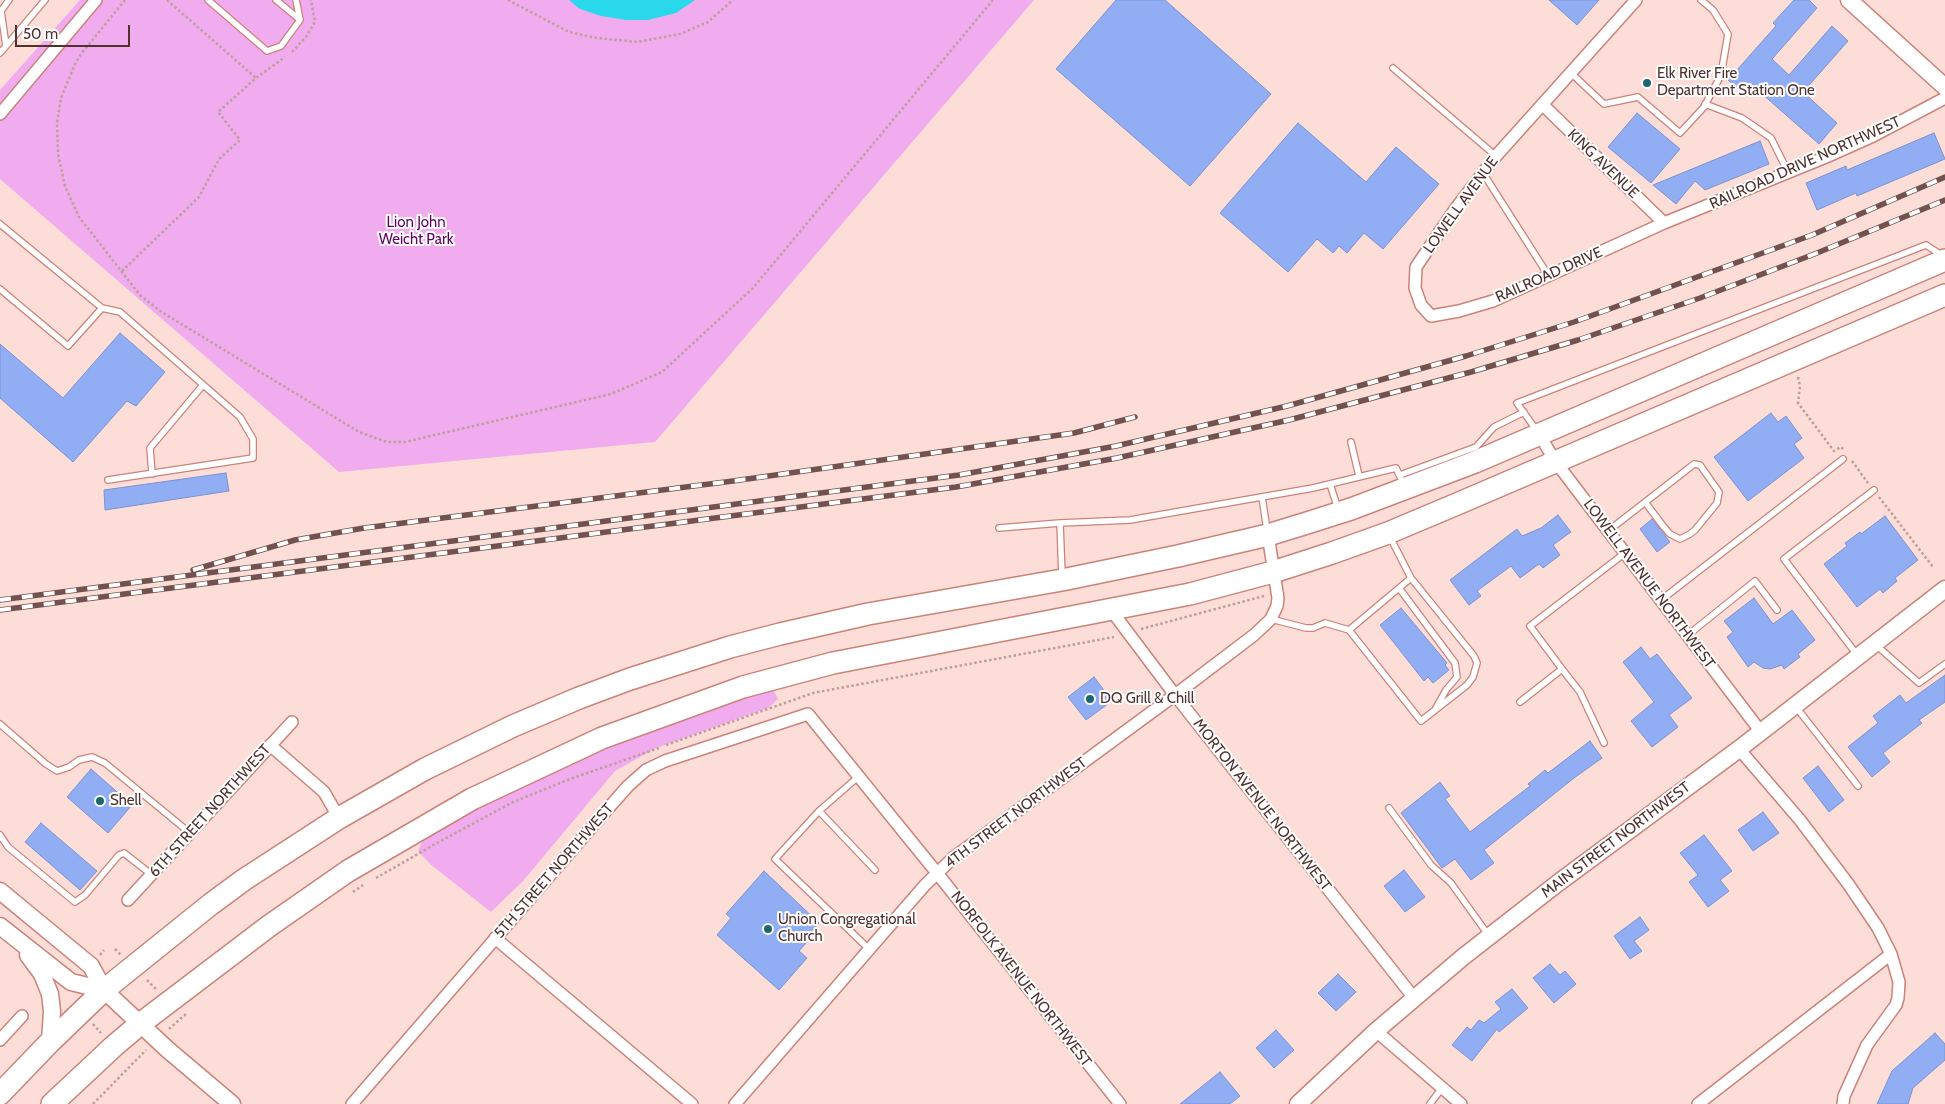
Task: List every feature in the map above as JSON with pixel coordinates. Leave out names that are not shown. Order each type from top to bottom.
[{"type":"highway","points":[[0,1094],[80,1011],[133,966],[218,899],[285,852],[339,818],[425,769],[513,726],[604,688],[730,647],[909,606],[1062,580],[1178,556],[1268,535],[1339,513],[1403,482],[1539,434],[1945,259]]},
{"type":"highway","points":[[52,1104],[114,1046],[169,1001],[348,871],[472,799],[602,738],[743,687],[833,663],[1190,594],[1274,572],[1388,533],[1945,295]]},
{"type":"street","points":[[0,114],[96,0]]},
{"type":"street","points":[[1543,105],[1636,0]]},
{"type":"street","points":[[1849,0],[1945,87]]},
{"type":"street","name":"RAILROAD DRIVE NORTHWEST","points":[[1664,223],[1873,136],[1945,98]]},
{"type":"street","name":"LOWELL AVENUE","points":[[1431,316],[1421,305],[1415,288],[1416,268],[1456,208],[1496,156],[1543,105]]},
{"type":"street","name":"KING AVENUE","points":[[1543,105],[1664,223]]},
{"type":"street","name":"RAILROAD DRIVE","points":[[1431,316],[1459,311],[1492,301],[1664,223]]},
{"type":"street","name":"LOWELL AVENUE NORTHWEST","points":[[1539,434],[1554,461],[1761,732]]},
{"type":"street","name":"4TH STREET NORTHWEST","points":[[735,1104],[869,949],[937,873],[953,858],[1176,695],[1254,635],[1271,618],[1277,606],[1278,598],[1268,535]]},
{"type":"street","name":"MAIN STREET NORTHWEST","points":[[1298,1104],[1376,1031],[1490,936],[1558,883],[1739,749],[1945,589]]},
{"type":"street","name":"MORTON AVENUE NORTHWEST","points":[[1112,610],[1176,695],[1414,998]]},
{"type":"street","name":"NORFOLK AVENUE NORTHWEST","points":[[808,714],[1120,1104]]},
{"type":"street","name":"5TH STREET NORTHWEST","points":[[352,1104],[628,786],[646,770],[808,714]]},
{"type":"street","name":"6TH STREET NORTHWEST","points":[[128,900],[292,722]]},
{"type":"street","points":[[270,746],[324,792],[339,818]]},
{"type":"street","points":[[1739,749],[1800,820],[1833,863],[1878,928],[1891,954],[1899,982],[1896,1005],[1867,1045],[1844,1096],[1843,1104]]},
{"type":"street","points":[[0,890],[91,966],[104,990],[167,1049],[232,1104]]},
{"type":"street","points":[[0,926],[72,982],[104,990]]},
{"type":"street","points":[[495,938],[692,1104]]},
{"type":"street","points":[[16,939],[42,974],[50,994],[52,1011],[50,1042]]},
{"type":"street","points":[[1698,1104],[1891,954]]},
{"type":"street","points":[[0,1040],[22,1016]]},
{"type":"street","points":[[1376,1031],[1461,1104]]},
{"type":"lane","points":[[6,46],[1,12],[9,0]]},
{"type":"lane","points":[[0,53],[45,0]]},
{"type":"lane","points":[[208,0],[267,51],[281,46],[300,20],[296,0]]},
{"type":"lane","points":[[276,0],[300,20]]},
{"type":"lane","points":[[1571,74],[1604,104],[1638,97],[1680,133],[1705,104],[1721,75],[1728,34],[1713,10],[1701,0]]},
{"type":"lane","points":[[1394,68],[1496,156]]},
{"type":"lane","points":[[1705,104],[1742,118],[1771,138],[1788,172]]},
{"type":"lane","points":[[1483,173],[1548,276]]},
{"type":"lane","points":[[0,224],[102,308],[120,312],[240,418],[253,439],[253,458],[108,480]]},
{"type":"lane","points":[[1539,434],[1517,403],[1926,245],[1945,259]]},
{"type":"lane","points":[[0,289],[68,346],[102,308]]},
{"type":"lane","points":[[152,474],[150,448],[203,385]]},
{"type":"lane","points":[[999,528],[1130,520],[1330,484],[1396,468],[1403,482],[1476,447],[1494,427],[1524,412]]},
{"type":"lane","points":[[1351,442],[1359,476]]},
{"type":"lane","points":[[1660,600],[1843,459]]},
{"type":"lane","points":[[1608,531],[1645,502],[1694,464],[1700,465],[1716,487],[1719,498],[1690,534],[1680,539],[1670,534],[1645,502]]},
{"type":"lane","points":[[1330,484],[1339,513]]},
{"type":"lane","points":[[1858,657],[1784,559],[1874,490]]},
{"type":"lane","points":[[1262,497],[1268,535]]},
{"type":"lane","points":[[1060,523],[1062,580]]},
{"type":"lane","points":[[1271,618],[1306,628],[1326,624],[1349,630],[1421,722],[1467,685],[1473,677],[1477,663],[1474,656],[1411,578],[1388,533]]},
{"type":"lane","points":[[1604,743],[1580,692],[1530,626],[1625,553]]},
{"type":"lane","points":[[1349,630],[1411,578]]},
{"type":"lane","points":[[1688,635],[1754,581],[1777,610]]},
{"type":"lane","points":[[1399,588],[1455,663],[1457,677],[1446,690],[1435,710]]},
{"type":"lane","points":[[1874,644],[1919,684],[1945,664]]},
{"type":"lane","points":[[1520,702],[1562,669]]},
{"type":"lane","points":[[1795,706],[1858,786]]},
{"type":"lane","points":[[0,724],[46,764],[57,771],[69,767],[78,760],[92,757],[105,762],[190,833]]},
{"type":"lane","points":[[858,777],[819,811],[775,859],[869,949]]},
{"type":"lane","points":[[1389,808],[1432,865],[1451,883],[1490,936]]},
{"type":"lane","points":[[819,811],[874,870]]},
{"type":"lane","points":[[0,835],[8,847],[75,902],[85,895],[119,855],[124,853],[152,875]]},
{"type":"lane","points":[[1430,1104],[1442,1088]]},
{"type":"path","points":[[125,0],[81,54],[61,98],[57,123],[58,154],[65,186],[79,217],[140,295],[160,311],[359,432],[387,442],[405,442],[611,394],[662,372],[753,288],[993,0]]},
{"type":"path","points":[[167,0],[256,78]]},
{"type":"path","points":[[122,271],[199,197],[219,159],[240,140],[218,112],[256,78],[291,52],[306,37],[315,22],[311,0]]},
{"type":"path","points":[[508,0],[569,32],[597,38],[637,42],[680,34],[708,22],[733,0]]},
{"type":"path","points":[[1796,373],[1800,386],[1798,403],[1834,451],[1841,447],[1933,567]]},
{"type":"path","points":[[1148,627],[1258,597]]},
{"type":"path","points":[[116,949],[185,1015]]},
{"type":"path","points":[[80,1011],[132,1065],[93,1104]]},
{"type":"green space","name":"Lion John Weicht Park","points":[[80,0],[1034,0],[655,442],[339,472],[0,179],[0,90]]},
{"type":"green space","points":[[773,690],[778,699],[768,708],[656,748],[615,771],[523,881],[491,912],[430,864],[418,851],[424,837],[460,814],[601,748],[762,691]]},
{"type":"water","points":[[569,0],[695,0],[676,13],[648,20],[626,20],[601,16],[580,9]]},
{"type":"building","points":[[1116,0],[1165,0],[1271,94],[1190,186],[1056,69]]},
{"type":"building","points":[[1549,0],[1599,0],[1577,25]]},
{"type":"building","points":[[1794,0],[1809,0],[1817,8],[1772,59],[1789,75],[1832,26],[1848,41],[1803,92],[1837,123],[1819,144],[1752,85],[1744,94],[1728,80],[1776,26],[1773,23]]},
{"type":"building","points":[[1637,113],[1680,149],[1651,183],[1608,147]]},
{"type":"building","points":[[1298,123],[1366,182],[1396,147],[1439,184],[1383,249],[1364,233],[1347,253],[1339,246],[1333,253],[1317,239],[1288,272],[1220,213]]},
{"type":"building","points":[[1934,133],[1945,159],[1857,196],[1856,193],[1817,210],[1806,183],[1846,166],[1847,170]]},
{"type":"building","points":[[1760,141],[1769,164],[1705,190],[1695,181],[1676,204],[1653,185]]},
{"type":"building","points":[[120,333],[165,372],[136,406],[127,401],[73,462],[0,398],[0,344],[63,398]]},
{"type":"building","points":[[1771,413],[1778,422],[1786,416],[1802,438],[1794,444],[1804,458],[1748,501],[1714,457]]},
{"type":"building","points":[[226,473],[229,491],[105,510],[104,490]]},
{"type":"building","points":[[1558,515],[1571,532],[1553,545],[1560,555],[1543,568],[1539,564],[1520,578],[1511,566],[1477,591],[1481,596],[1469,605],[1450,580],[1517,529],[1522,536],[1541,528]]},
{"type":"building","points":[[1885,516],[1918,560],[1895,578],[1897,581],[1883,593],[1880,589],[1857,607],[1824,564],[1847,546],[1845,543]]},
{"type":"building","points":[[1652,519],[1670,542],[1657,552],[1640,529]]},
{"type":"building","points":[[1754,598],[1773,624],[1792,610],[1815,640],[1798,654],[1800,657],[1784,669],[1782,665],[1770,669],[1763,668],[1754,662],[1748,667],[1727,637],[1733,632],[1724,621]]},
{"type":"building","points":[[1401,608],[1447,663],[1445,665],[1449,670],[1433,683],[1428,677],[1424,681],[1380,625]]},
{"type":"building","points":[[1641,647],[1650,659],[1657,654],[1692,698],[1669,715],[1678,727],[1652,747],[1631,721],[1654,702],[1623,662]]},
{"type":"building","points":[[1945,675],[1945,702],[1919,720],[1922,723],[1883,753],[1890,762],[1872,777],[1848,747],[1878,723],[1873,716],[1900,695],[1906,703]]},
{"type":"building","name":"DQ Grill & Chill","points":[[1094,677],[1112,701],[1086,720],[1068,697]]},
{"type":"building","points":[[1590,741],[1602,758],[1484,850],[1494,863],[1471,880],[1455,859],[1442,868],[1401,813],[1440,782],[1450,796],[1445,799],[1470,832],[1530,786],[1528,784],[1545,770],[1548,773]]},
{"type":"building","points":[[1818,766],[1844,800],[1829,812],[1803,778]]},
{"type":"building","name":"Shell","points":[[91,769],[132,805],[108,833],[67,797]]},
{"type":"building","points":[[1763,812],[1779,833],[1753,851],[1738,830]]},
{"type":"building","points":[[41,823],[97,871],[80,890],[25,842]]},
{"type":"building","points":[[1704,835],[1732,871],[1720,880],[1729,891],[1708,907],[1689,882],[1698,875],[1680,853]]},
{"type":"building","points":[[1404,870],[1425,897],[1405,912],[1384,886]]},
{"type":"building","name":"Union Congregational Church","points":[[764,871],[819,923],[804,939],[807,942],[799,951],[807,958],[779,990],[717,935],[731,918],[726,914]]},
{"type":"building","points":[[1640,917],[1649,930],[1634,941],[1642,951],[1630,959],[1614,936]]},
{"type":"building","points":[[1550,964],[1560,975],[1565,971],[1576,984],[1554,1003],[1533,978]]},
{"type":"building","points":[[1338,974],[1356,992],[1336,1011],[1318,993]]},
{"type":"building","points":[[1512,989],[1528,1008],[1499,1032],[1497,1029],[1472,1061],[1452,1045],[1467,1027],[1471,1030],[1479,1020],[1484,1023],[1501,1009],[1495,1002]]},
{"type":"building","points":[[1276,1030],[1294,1050],[1274,1068],[1256,1048]]},
{"type":"building","points":[[1935,1033],[1945,1044],[1945,1060],[1913,1088],[1908,1104],[1877,1104],[1892,1071]]},
{"type":"building","points":[[1220,1072],[1240,1096],[1230,1104],[1180,1104]]},
{"type":"railway","points":[[0,600],[959,475],[1116,446],[1287,406],[1466,356],[1574,322],[1812,235],[1945,177]]},
{"type":"railway","points":[[0,610],[956,487],[1117,458],[1289,420],[1471,372],[1578,340],[1700,298],[1817,253],[1945,200]]},
{"type":"railway","points":[[193,570],[295,540],[364,528],[733,481],[1074,433],[1135,417]]},
{"type":"place","name":"Elk River Fire Department Station One","points":[[1647,83]]},
{"type":"place","name":"DQ Grill & Chill","points":[[1090,699]]},
{"type":"place","name":"Shell","points":[[100,801]]},
{"type":"place","name":"Union Congregational Church","points":[[768,929]]}]
